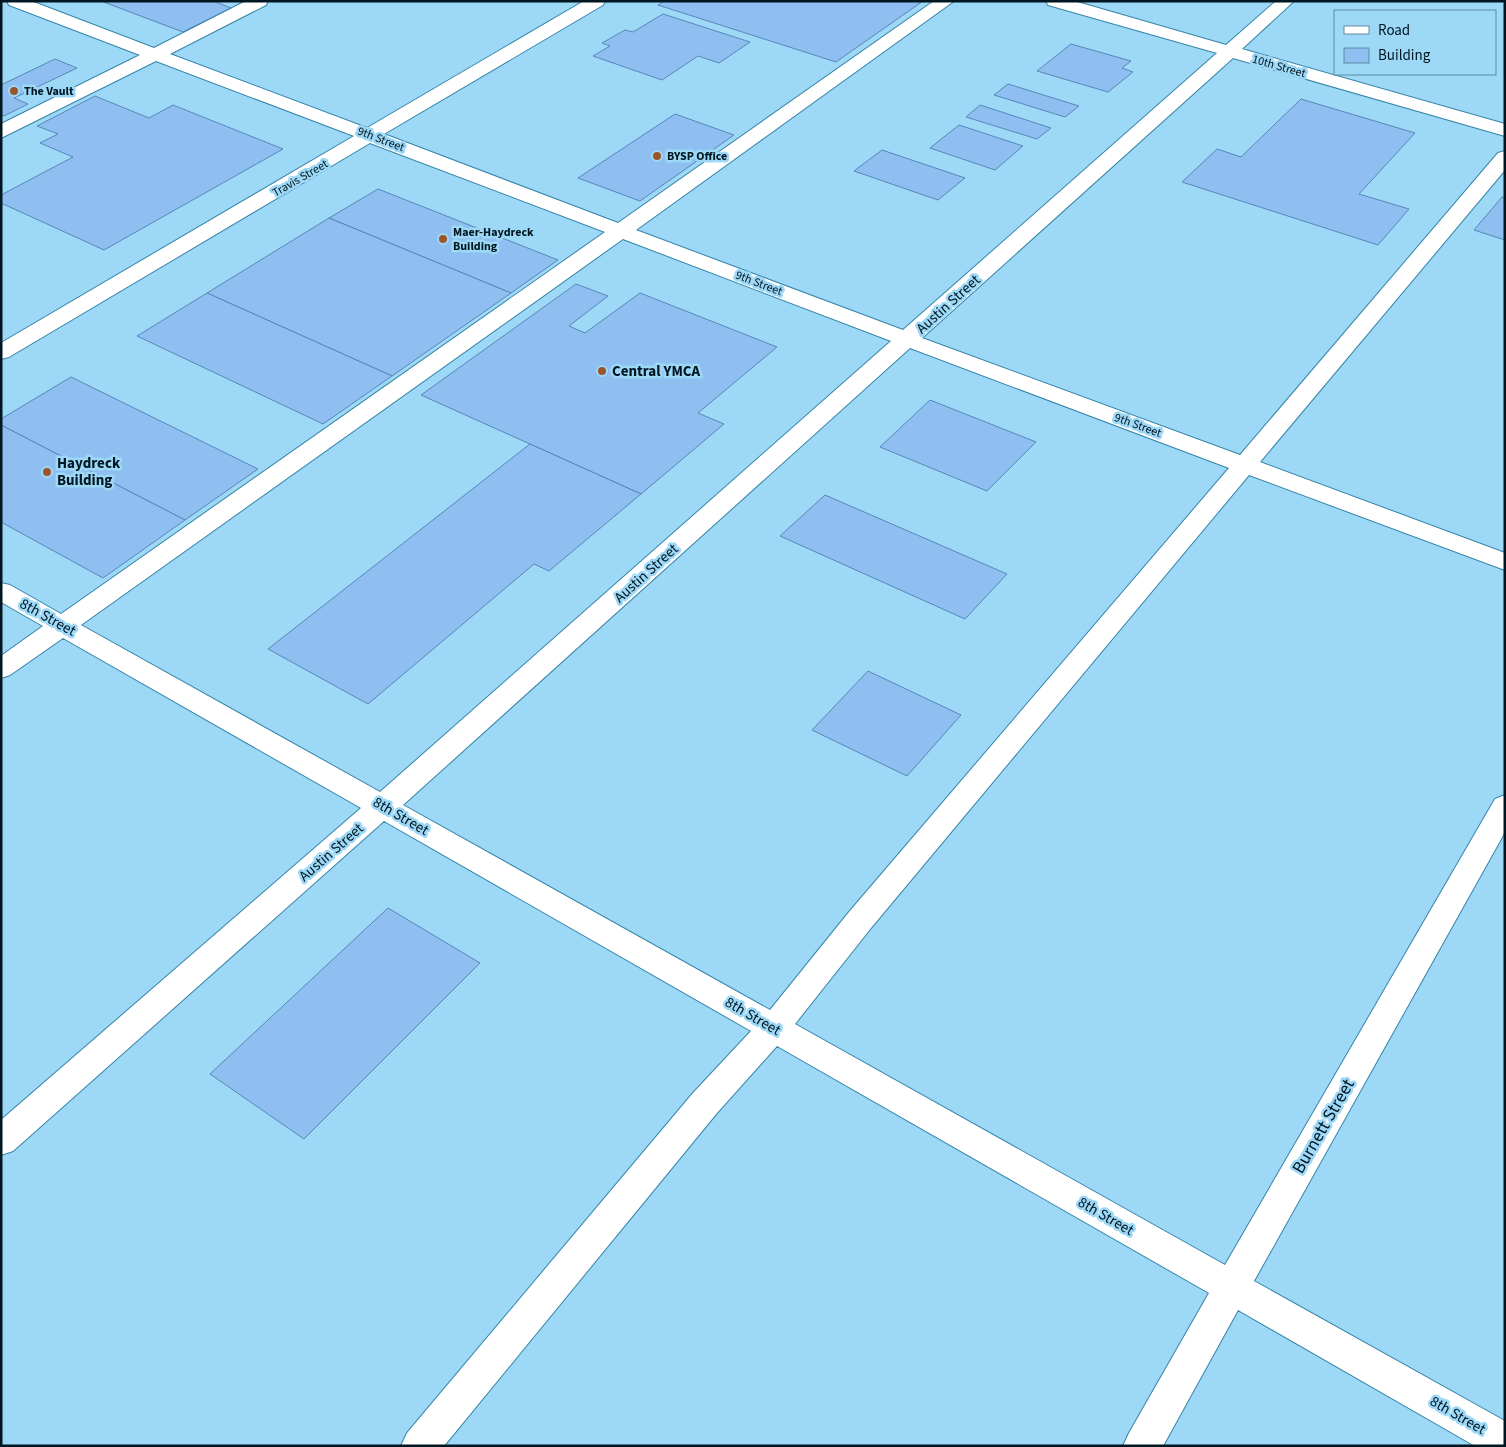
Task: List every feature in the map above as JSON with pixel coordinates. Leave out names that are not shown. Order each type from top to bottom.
[{"type":"street","name":"9th Street","points":[[15,1],[908,340],[1505,562]]},
{"type":"street","points":[[1,132],[260,1]]},
{"type":"street","name":"Travis Street","points":[[1,352],[372,136],[597,1]]},
{"type":"street","points":[[1,669],[946,1]]},
{"type":"street","name":"10th Street","points":[[1054,1],[1505,130]]},
{"type":"street","name":"Austin Street","points":[[1,1141],[383,806],[908,340],[1286,1]]},
{"type":"street","points":[[420,1446],[705,1103],[774,1028],[860,920],[1505,157]]},
{"type":"street","name":"8th Street","points":[[1,591],[1505,1442]]},
{"type":"street","name":"Burnett Street","points":[[1142,1446],[1505,806]]},
{"type":"building","points":[[101,1],[213,1],[231,8],[183,32]]},
{"type":"building","points":[[664,1],[923,1],[836,62],[658,5]]},
{"type":"building","points":[[663,14],[750,42],[719,63],[698,56],[662,80],[593,56],[610,46],[602,43],[625,30],[633,32]]},
{"type":"building","points":[[1071,44],[1131,61],[1122,68],[1133,72],[1108,92],[1037,71]]},
{"type":"building","name":"The Vault","points":[[55,59],[77,68],[14,98],[28,104],[4,116],[1,115],[1,85]]},
{"type":"building","points":[[1008,84],[1079,106],[1065,117],[994,95]]},
{"type":"building","points":[[95,96],[149,118],[173,105],[283,149],[104,250],[1,203],[1,195],[73,157],[40,143],[58,134],[37,126]]},
{"type":"building","points":[[1301,99],[1415,133],[1359,194],[1409,209],[1378,245],[1182,182],[1217,149],[1241,157]]},
{"type":"building","points":[[980,105],[1051,128],[1037,139],[966,117]]},
{"type":"building","name":"BYSP Office","points":[[675,114],[734,135],[640,201],[578,178]]},
{"type":"building","points":[[959,125],[1023,146],[995,170],[930,148]]},
{"type":"building","points":[[882,150],[965,178],[938,200],[854,171]]},
{"type":"building","name":"Maer-Haydreck Building","points":[[378,189],[558,260],[511,293],[329,218]]},
{"type":"building","points":[[1502,197],[1505,197],[1505,240],[1474,230]]},
{"type":"building","points":[[329,218],[511,293],[392,376],[207,293]]},
{"type":"building","name":"Central YMCA","points":[[576,284],[608,296],[569,326],[585,333],[640,293],[777,347],[698,413],[724,424],[641,494],[421,395]]},
{"type":"building","points":[[207,293],[392,376],[323,424],[137,336]]},
{"type":"building","points":[[71,377],[258,469],[185,520],[1,425],[1,419]]},
{"type":"building","points":[[930,400],[1036,442],[987,491],[880,447]]},
{"type":"building","name":"Haydreck Building","points":[[1,425],[185,520],[103,578],[1,522]]},
{"type":"building","points":[[530,444],[641,494],[549,571],[534,564],[368,704],[268,649]]},
{"type":"building","points":[[825,495],[1007,574],[965,619],[780,536]]},
{"type":"building","points":[[868,671],[961,715],[907,776],[812,730]]},
{"type":"building","points":[[388,908],[480,963],[304,1139],[210,1074]]},
{"type":"place","name":"The Vault","points":[[14,91]]},
{"type":"place","name":"BYSP Office","points":[[657,156]]},
{"type":"place","name":"Maer-Haydreck Building","points":[[443,239]]},
{"type":"place","name":"Central YMCA","points":[[602,371]]},
{"type":"place","name":"Haydreck Building","points":[[47,472]]}]
